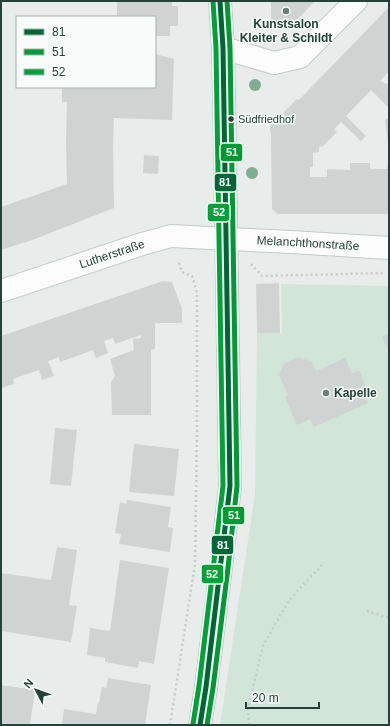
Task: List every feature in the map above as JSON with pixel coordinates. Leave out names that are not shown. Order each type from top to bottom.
[{"type":"street","points":[[200,725],[206,687],[230,486],[227,238],[223,48],[220,1]]},
{"type":"street","points":[[223,48],[274,63],[300,57],[356,1]]},
{"type":"street","name":"Lutherstraße","points":[[1,291],[142,244],[171,236],[227,238]]},
{"type":"street","name":"Melanchthonstraße","points":[[227,238],[389,248]]},
{"type":"path","points":[[170,725],[195,564],[197,432],[197,292],[192,276],[182,272],[171,236]]},
{"type":"path","points":[[262,276],[389,273]]},
{"type":"path","points":[[249,725],[248,708],[264,646],[289,600],[322,565]]},
{"type":"path","points":[[368,611],[389,618]]},
{"type":"green space","points":[[281,284],[389,286],[389,725],[220,725],[255,494],[257,333],[282,333]]},
{"type":"building","points":[[117,1],[172,1],[172,6],[178,6],[178,26],[170,26],[170,36],[156,36],[156,16],[117,16]]},
{"type":"building","points":[[271,1],[315,1],[291,26],[271,21]]},
{"type":"building","points":[[389,7],[389,71],[380,81],[389,85],[389,108],[371,90],[346,116],[366,136],[361,141],[341,122],[334,129],[337,132],[322,147],[321,146],[319,148],[319,152],[313,153],[313,167],[310,167],[310,177],[327,177],[327,169],[350,170],[350,163],[370,163],[370,169],[387,169],[387,165],[389,165],[389,214],[278,214],[272,209],[270,127],[272,123],[280,120],[285,115],[283,113],[297,99],[299,100]]},
{"type":"building","points":[[156,54],[174,59],[172,120],[114,118],[114,208],[35,239],[1,250],[1,207],[67,184],[67,102],[62,102],[62,88],[156,88]]},
{"type":"building","points":[[389,118],[389,143],[388,144],[385,120]]},
{"type":"building","points":[[144,155],[159,156],[158,174],[143,173]]},
{"type":"building","points":[[163,281],[172,282],[182,309],[182,323],[155,323],[155,349],[151,350],[151,415],[112,415],[111,382],[115,376],[110,359],[134,350],[133,339],[141,338],[141,335],[115,344],[113,338],[104,341],[108,353],[96,358],[93,350],[60,362],[59,357],[48,361],[54,376],[42,380],[39,370],[13,379],[14,384],[1,388],[1,336]]},
{"type":"building","points":[[279,283],[280,333],[257,333],[256,284]]},
{"type":"building","points":[[389,334],[389,352],[382,337]]},
{"type":"building","name":"Kapelle","points":[[299,357],[312,362],[316,371],[345,358],[352,374],[359,370],[367,390],[363,392],[368,403],[314,427],[310,419],[297,425],[285,397],[288,395],[279,375],[284,364]]},
{"type":"building","points":[[55,428],[77,430],[71,486],[50,484]]},
{"type":"building","points":[[134,444],[179,449],[174,496],[129,492]]},
{"type":"building","points":[[127,500],[171,507],[168,527],[173,528],[170,552],[119,544],[121,534],[115,533],[120,502],[126,504]]},
{"type":"building","points":[[57,547],[77,550],[69,605],[77,606],[71,642],[1,631],[1,573],[51,580]]},
{"type":"building","points":[[120,560],[169,568],[154,664],[139,661],[138,668],[105,662],[105,658],[87,655],[90,628],[110,631]]},
{"type":"building","points":[[108,678],[151,685],[145,725],[62,725],[64,709],[96,714],[102,687],[106,688]]},
{"type":"building","points":[[1,685],[35,690],[30,725],[1,725]]},
{"type":"transit line","name":"52","points":[[193,724],[199,686],[223,486],[216,48],[213,1]]},
{"type":"transit line","name":"81","points":[[200,725],[206,687],[230,486],[223,48],[220,1]]},
{"type":"transit line","name":"51","points":[[207,725],[213,688],[237,486],[230,48],[227,1]]},
{"type":"place","name":"Kunstsalon Kleiter & Schildt","points":[[286,11]]},
{"type":"place","name":"Südfriedhof","points":[[231,119]]},
{"type":"place","name":"Kapelle","points":[[326,393]]}]
